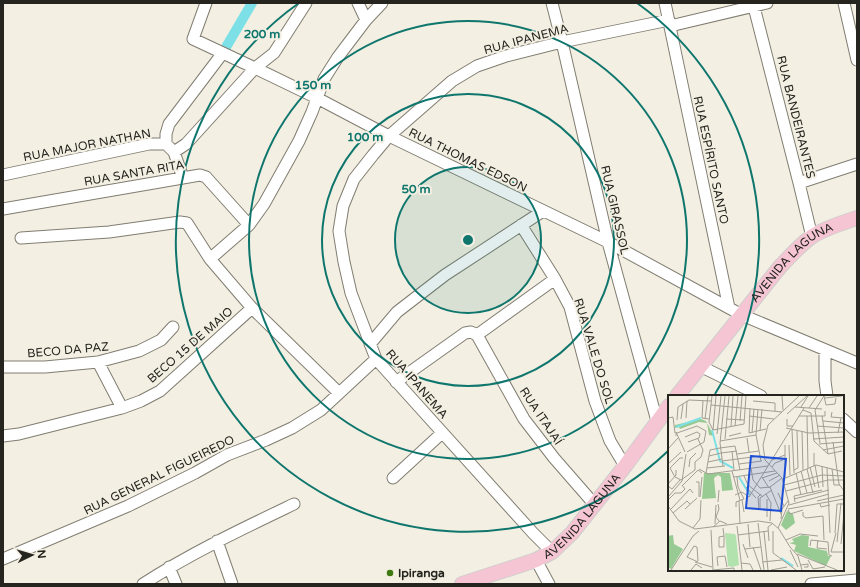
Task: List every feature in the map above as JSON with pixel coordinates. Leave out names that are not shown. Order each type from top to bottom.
[{"type":"main road","name":"AVENIDA LAGUNA","points":[[678,395],[794,251],[812,237],[834,226],[857,218]]},
{"type":"main road","name":"AVENIDA LAGUNA","points":[[462,584],[536,560],[552,552],[572,533],[595,505],[668,407]]},
{"type":"street","name":"RUA THOMAS EDSON","points":[[206,3],[193,40],[317,98],[389,136],[608,242],[729,308]]},
{"type":"street","points":[[170,148],[186,144],[255,68],[274,53],[306,3]]},
{"type":"street","points":[[358,3],[366,20]]},
{"type":"street","points":[[210,259],[248,225],[264,204],[299,141],[324,79],[338,57],[366,20],[382,3]]},
{"type":"street","name":"RUA GIRASSOL","points":[[552,3],[608,242],[657,421]]},
{"type":"street","name":"RUA ESPÍRITO SANTO","points":[[665,3],[729,308]]},
{"type":"street","name":"RUA IPANEMA","points":[[552,552],[533,533],[376,359],[351,293],[344,262],[339,231],[343,206],[354,179],[389,136],[452,81],[477,66],[506,56],[562,42],[670,23],[767,3]]},
{"type":"street","points":[[844,3],[857,60]]},
{"type":"street","name":"RUA BANDEIRANTES","points":[[754,5],[812,237]]},
{"type":"street","points":[[183,178],[170,148],[166,134],[169,124],[222,54]]},
{"type":"street","name":"RUA MAJOR NATHAN","points":[[3,175],[149,144],[170,148]]},
{"type":"street","points":[[799,183],[857,164]]},
{"type":"street","name":"RUA SANTA RITA","points":[[3,209],[200,175],[206,177],[248,225]]},
{"type":"street","points":[[370,344],[397,312],[445,275],[543,211]]},
{"type":"street","points":[[21,238],[109,232],[184,222],[187,223],[210,259],[252,308],[339,393]]},
{"type":"street","name":"RUA VALE DO SOL","points":[[521,225],[555,279],[570,307],[595,401],[610,441],[625,466]]},
{"type":"street","points":[[396,382],[465,333],[471,332],[477,335],[555,279]]},
{"type":"street","name":"BECO 15 DE MAIO","points":[[3,436],[19,434],[122,408],[141,401],[160,391],[252,308]]},
{"type":"street","points":[[729,308],[825,351],[857,363]]},
{"type":"street","name":"BECO DA PAZ","points":[[3,367],[46,367],[98,362],[139,351],[161,340],[173,327]]},
{"type":"street","name":"RUA ITAJAÍ","points":[[477,335],[524,419],[554,458],[595,505]]},
{"type":"street","points":[[825,351],[825,381],[828,395]]},
{"type":"street","name":"RUA GENERAL FIGUEIREDO","points":[[3,559],[128,506],[195,473],[227,455],[292,428],[321,410],[376,359]]},
{"type":"street","points":[[98,362],[122,408]]},
{"type":"street","points":[[700,366],[759,395]]},
{"type":"street","points":[[844,420],[857,432]]},
{"type":"street","points":[[393,478],[442,433]]},
{"type":"street","points":[[142,584],[169,567],[217,541],[294,504]]},
{"type":"street","points":[[217,541],[232,584]]},
{"type":"street","points":[[536,560],[549,584]]},
{"type":"street","points":[[169,567],[176,584]]},
{"type":"street","points":[[811,584],[857,580]]},
{"type":"waterway","points":[[222,54],[252,3]]},
{"type":"place","name":"Ipiranga","points":[[390,573]]}]
